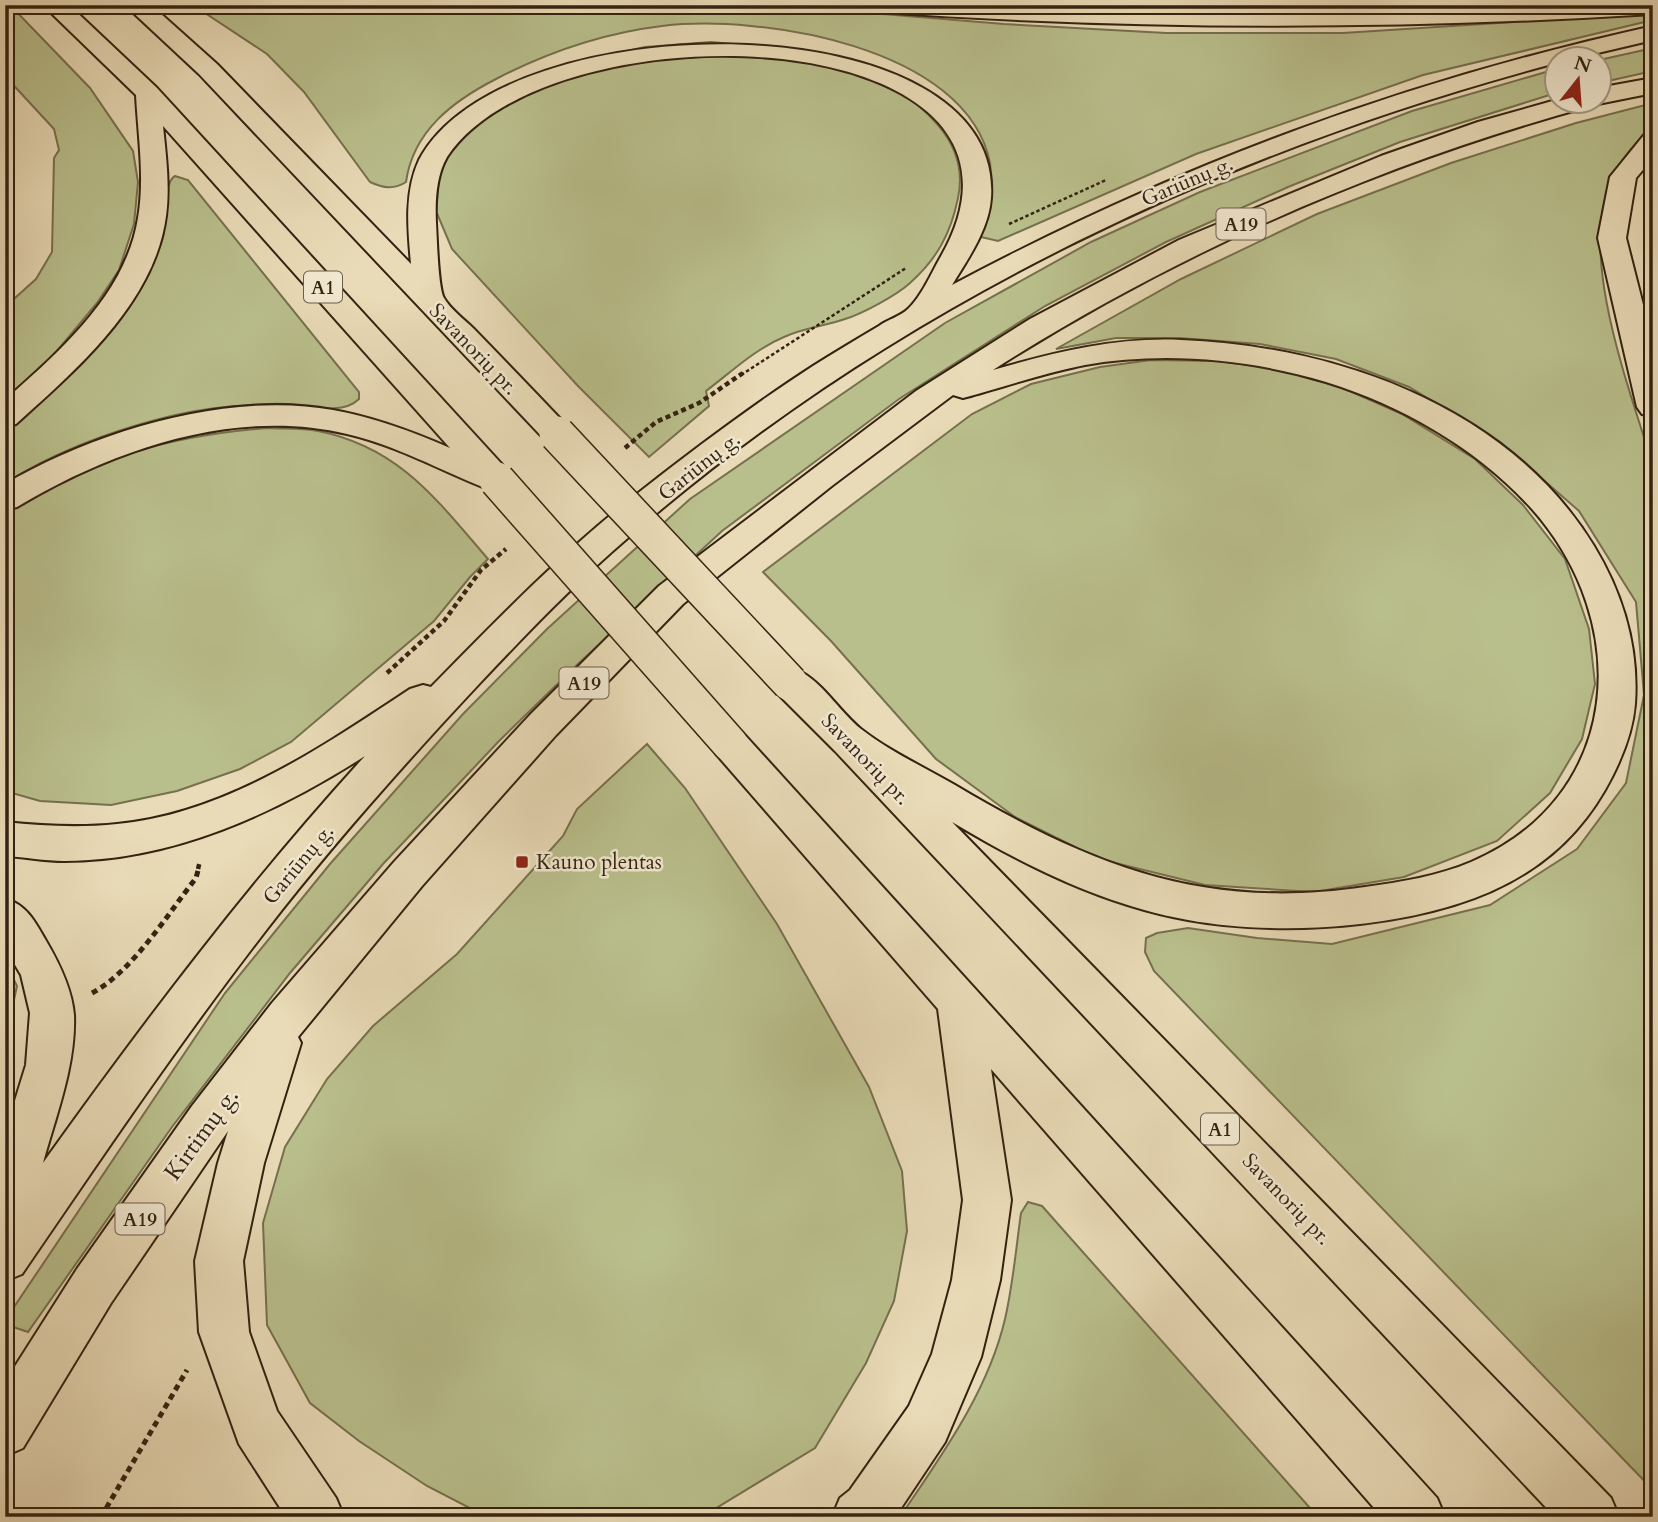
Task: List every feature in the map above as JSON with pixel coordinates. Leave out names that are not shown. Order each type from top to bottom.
[{"type":"highway","name":"A1","points":[[55,5],[148,93],[497,480],[1417,1516]]},
{"type":"highway","name":"Savanorių pr.","points":[[137,5],[208,69],[557,434],[790,683],[848,740],[1592,1517]]},
{"type":"highway","points":[[878,5],[1047,17],[1248,22],[1495,18],[1653,7]]},
{"type":"highway","name":"Gariūnų g.","points":[[5,1257],[189,999],[286,875],[474,663],[607,537],[708,457],[818,376],[921,312],[1116,211],[1219,166],[1319,128],[1429,92],[1653,33]]},
{"type":"highway","points":[[429,303],[423,204],[425,180],[432,159],[445,138],[476,105],[519,79],[585,54],[654,40],[722,36],[789,42],[846,55],[899,77],[922,90],[956,123],[970,143],[976,164],[977,201],[969,228],[921,312]]},
{"type":"highway","points":[[1612,93],[1653,85]]},
{"type":"highway","points":[[5,417],[97,327],[138,265],[152,219],[153,171],[148,93]]},
{"type":"highway","name":"A19","points":[[287,1017],[408,874],[543,725],[671,596],[821,477],[927,398],[1041,327],[1189,246],[1390,162],[1487,127],[1542,112]]},
{"type":"highway","points":[[1653,141],[1623,177],[1612,238],[1653,407]]},
{"type":"highway","points":[[848,740],[1050,856],[1119,885],[1200,905],[1235,910],[1298,911],[1356,907],[1419,896],[1467,882],[1513,861],[1544,838],[1580,802],[1606,753],[1616,712],[1619,666],[1609,617],[1590,567],[1566,528],[1539,496],[1492,454],[1409,402],[1337,375],[1294,364],[1253,357],[1175,350],[1124,351],[1081,357],[927,398]]},
{"type":"highway","points":[[5,499],[37,478],[139,440],[208,423],[265,415],[330,420],[373,431],[497,480]]},
{"type":"highway","points":[[5,839],[45,846],[96,845],[155,836],[212,819],[345,753],[474,663]]},
{"type":"highway","points":[[5,916],[14,924],[41,971],[52,1013],[48,1065],[5,1214]]},
{"type":"highway","points":[[859,1517],[869,1509],[927,1424],[957,1357],[976,1280],[987,1200],[960,1002]]},
{"type":"highway","points":[[287,1017],[241,1163],[219,1261],[224,1332],[257,1426],[317,1517]]},
{"type":"highway","name":"Kirtimų g.","points":[[5,1430],[101,1275],[208,1121],[287,1017]]},
{"type":"path","points":[[101,1517],[192,1362],[224,1332]]},
{"type":"green space","points":[[5,5],[10,5],[90,88],[133,151],[138,182],[134,224],[119,270],[97,303],[47,363],[5,406],[5,307],[36,279],[52,252],[54,158],[59,150],[54,129],[5,76]]},
{"type":"green space","points":[[193,5],[773,5],[1004,24],[1166,33],[1343,33],[1653,13],[1653,20],[1423,75],[1196,154],[998,241],[981,237],[991,170],[973,123],[943,91],[902,65],[854,46],[802,33],[751,26],[703,24],[640,29],[577,45],[496,79],[450,108],[426,133],[417,147],[406,182],[388,187],[370,182],[304,92],[267,54]]},
{"type":"green space","points":[[979,5],[1562,5],[1330,15]]},
{"type":"green space","points":[[711,42],[773,48],[834,61],[890,85],[915,103],[944,133],[957,159],[960,188],[955,211],[942,245],[928,265],[910,283],[860,313],[791,334],[753,355],[706,391],[709,406],[649,457],[578,386],[452,249],[436,211],[439,175],[459,136],[536,80],[591,59],[645,47]]},
{"type":"green space","points":[[1653,48],[1653,71],[1612,80],[1612,57]]},
{"type":"green space","points":[[1542,73],[1542,97],[1400,142],[1288,187],[1166,242],[1045,306],[899,399],[722,531],[499,741],[383,864],[290,973],[172,1127],[28,1332],[13,1327],[10,1313],[225,993],[330,864],[463,714],[547,629],[690,499],[945,323],[1091,242],[1200,192],[1412,111]]},
{"type":"green space","points":[[1653,103],[1653,125],[1622,160],[1609,185],[1602,216],[1600,251],[1611,326],[1653,466],[1653,1490],[1154,971],[1145,952],[1146,938],[1157,933],[1188,928],[1257,938],[1332,944],[1490,905],[1577,849],[1626,783],[1644,695],[1636,602],[1579,511],[1500,442],[1409,387],[1336,359],[1260,344],[1179,338],[1116,338],[1056,349],[1181,279],[1317,214],[1451,163],[1576,123],[1612,116],[1612,114]]},
{"type":"green space","points":[[175,176],[188,180],[359,392],[359,399],[344,407],[334,408],[269,404],[180,414],[86,443],[29,469],[5,484],[5,432],[90,355],[127,310],[142,286],[160,246],[168,186]]},
{"type":"green space","points":[[1151,360],[1217,361],[1279,369],[1343,388],[1402,414],[1475,459],[1523,505],[1565,559],[1589,629],[1595,684],[1582,739],[1550,793],[1497,841],[1404,877],[1314,892],[1205,885],[1099,859],[1015,817],[936,759],[831,641],[763,572],[972,414],[1031,384],[1100,367]]},
{"type":"green space","points":[[269,428],[318,431],[372,449],[394,463],[433,497],[488,559],[434,621],[291,742],[240,769],[177,791],[111,805],[40,801],[5,791],[5,514],[69,478],[131,453],[196,437]]},
{"type":"green space","points":[[647,744],[685,788],[777,924],[869,1087],[902,1171],[907,1231],[894,1301],[866,1363],[815,1448],[713,1510],[691,1517],[487,1517],[427,1486],[359,1441],[310,1403],[267,1325],[263,1223],[285,1147],[327,1079],[373,1026],[457,954],[563,836],[577,809]]},
{"type":"green space","points":[[5,961],[17,986],[5,1041]]},
{"type":"green space","points":[[1028,1202],[1042,1206],[1318,1517],[900,1517],[962,1422],[987,1372],[1005,1319],[1021,1213]]},
{"type":"place","name":"Kauno plentas","points":[[522,862]]}]
